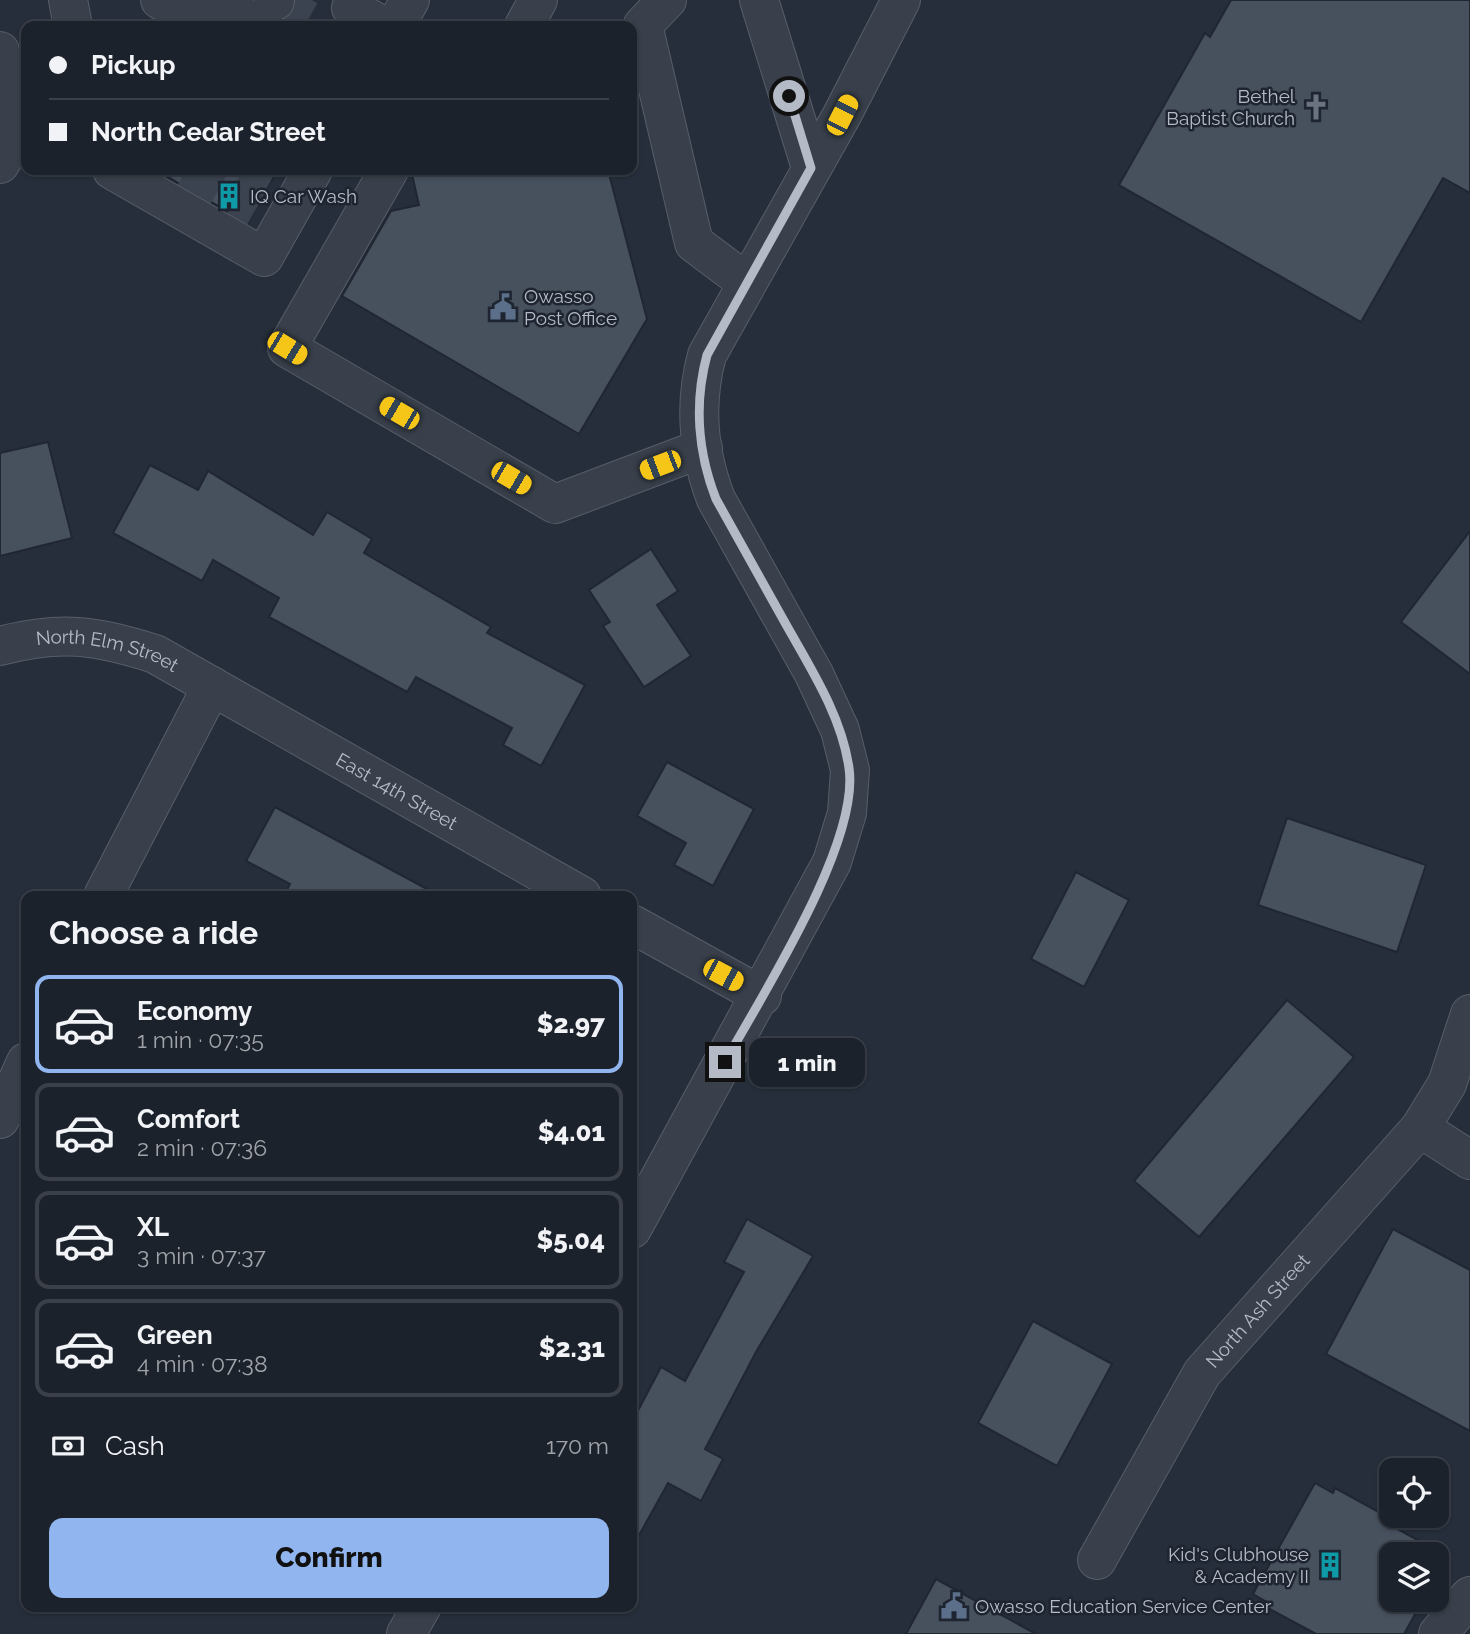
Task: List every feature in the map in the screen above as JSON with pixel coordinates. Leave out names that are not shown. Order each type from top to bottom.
[{"type":"street","points":[[68,0],[72,21]]},
{"type":"street","points":[[160,0],[200,21]]},
{"type":"street","points":[[213,0],[269,9]]},
{"type":"street","points":[[527,21],[538,0]]},
{"type":"street","points":[[667,0],[643,24],[694,243],[746,282]]},
{"type":"street","points":[[759,0],[811,168]]},
{"type":"street","points":[[637,1220],[762,996],[832,862],[847,813],[850,771],[841,730],[814,674],[716,499],[706,474],[698,414],[701,376],[707,355],[901,0]]},
{"type":"street","points":[[0,51],[4,94],[16,135],[0,164]]},
{"type":"street","points":[[121,175],[264,257],[291,190]]},
{"type":"street","points":[[386,175],[287,348],[555,504],[703,448]]},
{"type":"street","name":"North Elm Street","points":[[0,646],[40,635],[81,636],[123,644],[155,654],[212,686]]},
{"type":"street","points":[[106,891],[212,686]]},
{"type":"street","name":"East 14th Street","points":[[212,686],[573,891]]},
{"type":"street","points":[[637,927],[762,996]]},
{"type":"street","name":"North Ash Street","points":[[1097,1560],[1202,1373],[1420,1128],[1447,1084],[1470,1014]]},
{"type":"street","points":[[0,1119],[21,1073]]},
{"type":"street","points":[[1420,1128],[1470,1160]]},
{"type":"street","points":[[1438,1634],[1470,1596]]},
{"type":"street","points":[[406,1634],[419,1612]]},
{"type":"building","name":"Bethel Baptist Church","points":[[1231,0],[1470,0],[1470,193],[1443,178],[1361,322],[1119,185],[1205,33],[1210,37]]},
{"type":"building","name":"IQ Car Wash","points":[[165,175],[274,175],[248,223]]},
{"type":"building","name":"Owasso Post Office","points":[[412,175],[609,175],[647,319],[579,434],[342,296],[391,211],[419,205]]},
{"type":"building","points":[[48,442],[72,538],[0,556],[0,453]]},
{"type":"building","points":[[150,465],[198,490],[208,471],[313,535],[327,512],[372,539],[364,553],[491,627],[487,633],[585,685],[541,766],[503,745],[512,728],[416,677],[407,692],[269,617],[279,598],[213,560],[202,581],[113,533]]},
{"type":"building","points":[[1470,531],[1470,674],[1401,622]]},
{"type":"building","points":[[651,549],[678,591],[657,605],[691,656],[644,687],[603,626],[610,622],[589,590]]},
{"type":"building","points":[[667,762],[754,809],[713,886],[674,865],[686,843],[637,816]]},
{"type":"building","points":[[275,807],[431,891],[286,891],[290,884],[246,861]]},
{"type":"building","points":[[1287,818],[1426,865],[1397,952],[1258,905]]},
{"type":"building","points":[[1076,872],[1129,900],[1084,987],[1031,959]]},
{"type":"building","points":[[1287,1000],[1354,1057],[1199,1237],[1134,1181]]},
{"type":"building","points":[[747,1219],[813,1256],[756,1352],[705,1449],[723,1459],[701,1501],[668,1483],[637,1539],[637,1413],[661,1367],[685,1381],[744,1272],[724,1262]]},
{"type":"building","points":[[1393,1229],[1470,1270],[1470,1431],[1326,1354]]},
{"type":"building","points":[[1033,1321],[1112,1364],[1057,1466],[978,1423]]},
{"type":"building","name":"Kid's Clubhouse & Academy II","points":[[1315,1483],[1333,1493],[1335,1488],[1379,1512],[1379,1528],[1396,1528],[1421,1542],[1379,1542],[1379,1612],[1416,1612],[1404,1634],[1316,1634],[1268,1608],[1270,1604],[1253,1594]]},
{"type":"building","name":"Owasso Education Service Center","points":[[936,1579],[1036,1634],[906,1634]]},
{"type":"tunnel","points":[[275,1],[310,21]]},
{"type":"tunnel","points":[[195,175],[256,209]]},
{"type":"tunnel","points":[[252,175],[269,184]]},
{"type":"place","name":"Bethel Baptist Church","points":[[1316,107]]},
{"type":"place","name":"IQ Car Wash","points":[[229,196]]},
{"type":"place","name":"Owasso Post Office","points":[[503,307]]},
{"type":"place","name":"Kid's Clubhouse & Academy II","points":[[1330,1565]]},
{"type":"place","name":"Owasso Education Service Center","points":[[954,1606]]},
{"type":"route","points":[[725,1062],[832,862],[847,813],[850,771],[841,730],[814,674],[716,499],[706,474],[698,414],[698,386],[707,355],[811,168],[789,96]]}]
